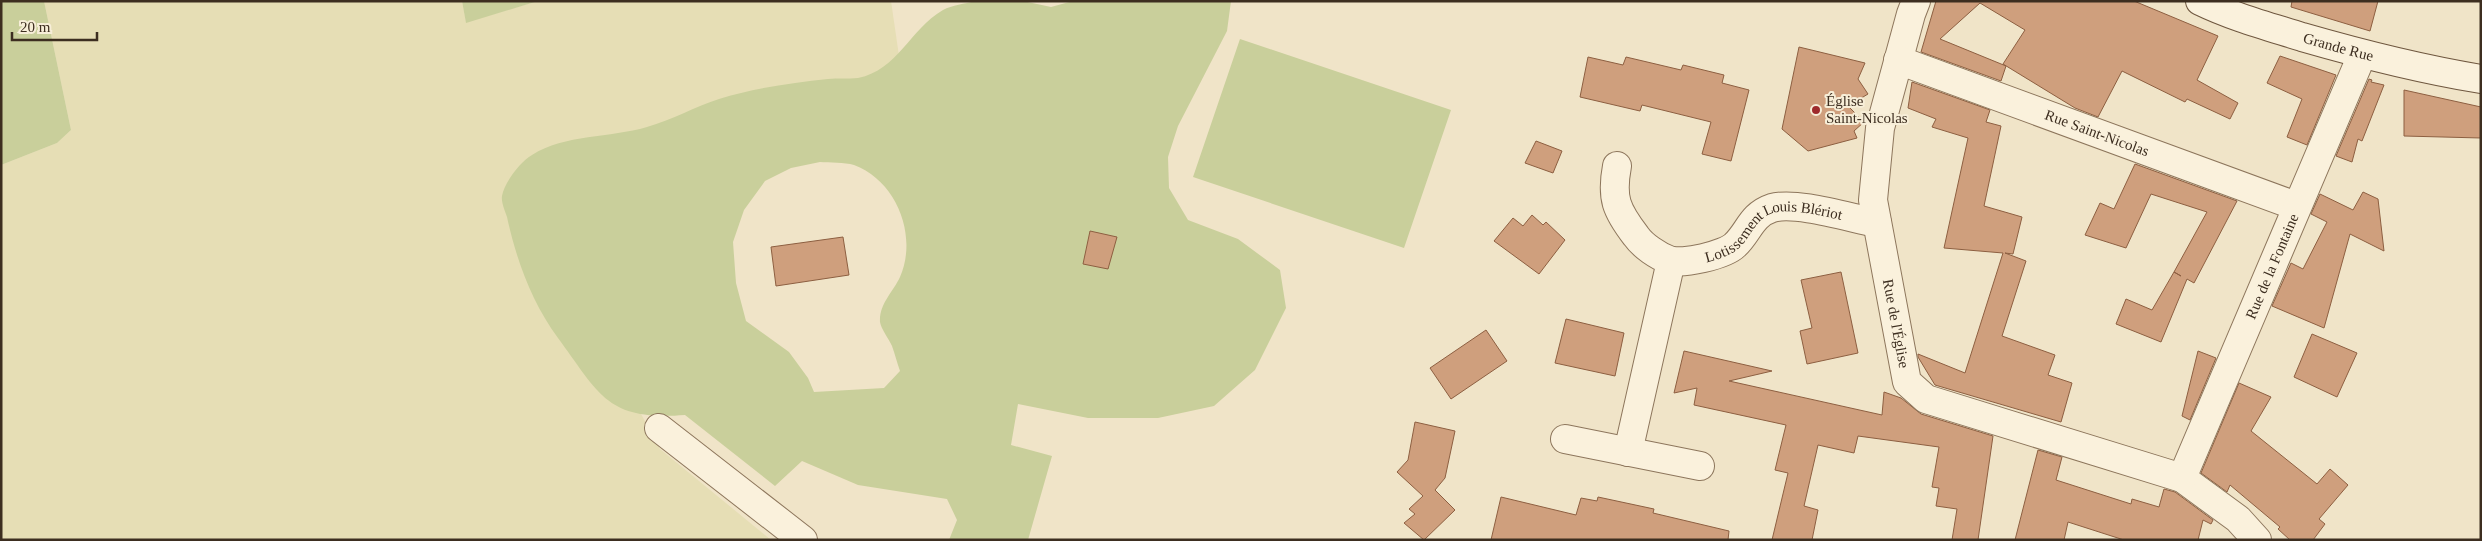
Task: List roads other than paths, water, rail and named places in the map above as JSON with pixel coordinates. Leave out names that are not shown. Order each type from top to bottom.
[{"type":"street","name":"Rue de l'Église","points":[[1916,1],[1880,128],[1872,200],[1907,382],[1926,398],[2182,478],[2238,519],[2257,540]]},
{"type":"street","name":"Grande Rue","points":[[2200,1],[2250,21],[2362,55],[2427,70],[2481,79]]},
{"type":"street","name":"Rue de la Fontaine","points":[[2182,478],[2296,206],[2362,55]]},
{"type":"street","name":"Rue Saint-Nicolas","points":[[1898,60],[2296,206]]},
{"type":"street","points":[[1617,166],[1613,189],[1621,216],[1641,243],[1671,261],[1628,452]]},
{"type":"street","name":"Lotissement Louis Blériot","points":[[1671,261],[1706,258],[1734,246],[1754,218],[1771,208],[1791,206],[1877,223]]},
{"type":"street","points":[[659,428],[803,540]]},
{"type":"street","points":[[1565,439],[1700,466]]},
{"type":"place","name":"Église Saint-Nicolas","points":[[1816,110]]}]
